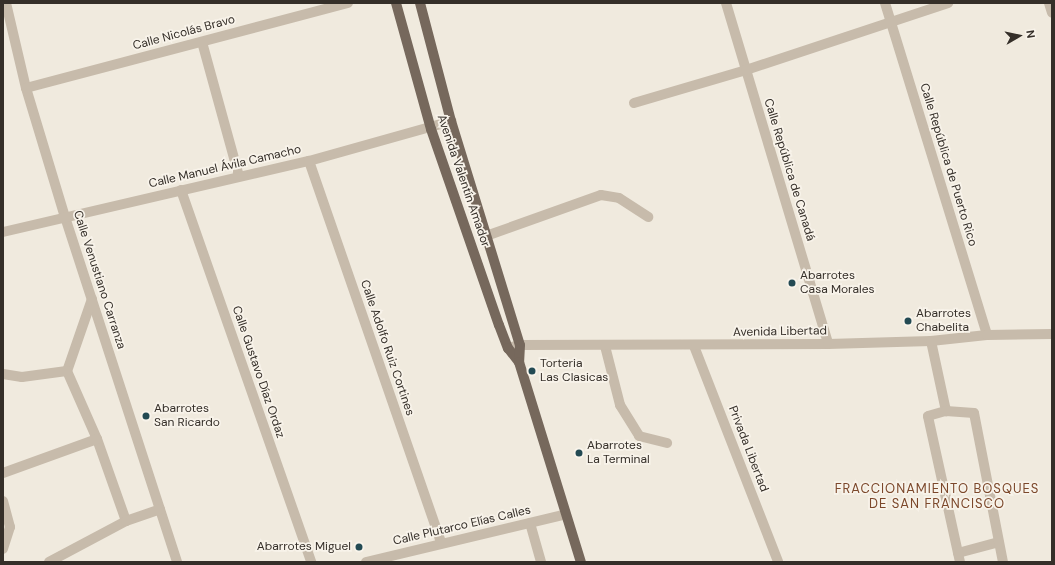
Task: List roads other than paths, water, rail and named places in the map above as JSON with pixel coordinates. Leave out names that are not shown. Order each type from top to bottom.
[{"type":"main road","name":"Avenida Valentín Amador","points":[[396,3],[431,129],[508,348],[519,362]]},
{"type":"main road","name":"Avenida Valentín Amador","points":[[420,3],[452,121],[520,345],[519,362],[564,515],[581,562]]},
{"type":"street","name":"Calle Venustiano Carranza","points":[[6,3],[26,88],[65,217],[177,562]]},
{"type":"street","name":"Calle Nicolás Bravo","points":[[26,88],[348,3]]},
{"type":"street","name":"Calle República de Canadá","points":[[726,3],[828,344]]},
{"type":"street","name":"Calle República de Puerto Rico","points":[[885,3],[986,335]]},
{"type":"street","points":[[634,103],[746,70],[948,3]]},
{"type":"street","points":[[1049,3],[1052,13]]},
{"type":"street","points":[[202,42],[239,176]]},
{"type":"street","name":"Calle Manuel Ávila Camacho","points":[[3,232],[309,160],[431,129],[452,121]]},
{"type":"street","name":"Calle Adolfo Ruiz Cortines","points":[[309,160],[441,543]]},
{"type":"street","name":"Calle Gustavo Díaz Ordaz","points":[[181,190],[311,562]]},
{"type":"street","points":[[486,236],[601,195],[619,198],[648,217]]},
{"type":"street","points":[[92,299],[67,371],[97,439],[126,520]]},
{"type":"street","name":"Avenida Libertad","points":[[508,348],[520,345],[694,346],[828,344],[931,341],[986,335],[1052,334]]},
{"type":"street","points":[[931,341],[946,411]]},
{"type":"street","points":[[605,346],[620,405],[639,436],[667,443]]},
{"type":"street","name":"Privada Libertad","points":[[694,346],[778,562]]},
{"type":"street","points":[[3,374],[22,377],[67,371]]},
{"type":"street","points":[[999,542],[959,557],[928,416],[946,411],[974,413],[1003,562]]},
{"type":"street","points":[[3,473],[97,439]]},
{"type":"street","points":[[3,501],[10,527],[3,549]]},
{"type":"street","points":[[49,562],[126,520],[160,509]]},
{"type":"street","name":"Calle Plutarco Elías Calles","points":[[366,562],[564,515]]},
{"type":"street","points":[[530,523],[541,562]]},
{"type":"place","name":"Abarrotes Casa Morales","points":[[792,283]]},
{"type":"place","name":"Abarrotes Chabelita","points":[[908,321]]},
{"type":"place","name":"Torteria Las Clasicas","points":[[532,371]]},
{"type":"place","name":"Abarrotes San Ricardo","points":[[146,416]]},
{"type":"place","name":"Abarrotes La Terminal","points":[[579,453]]},
{"type":"place","name":"Abarrotes Miguel","points":[[359,547]]},
{"type":"district","name":"FRACCIONAMIENTO BOSQUES DE SAN FRANCISCO","points":[[937,498]]}]
